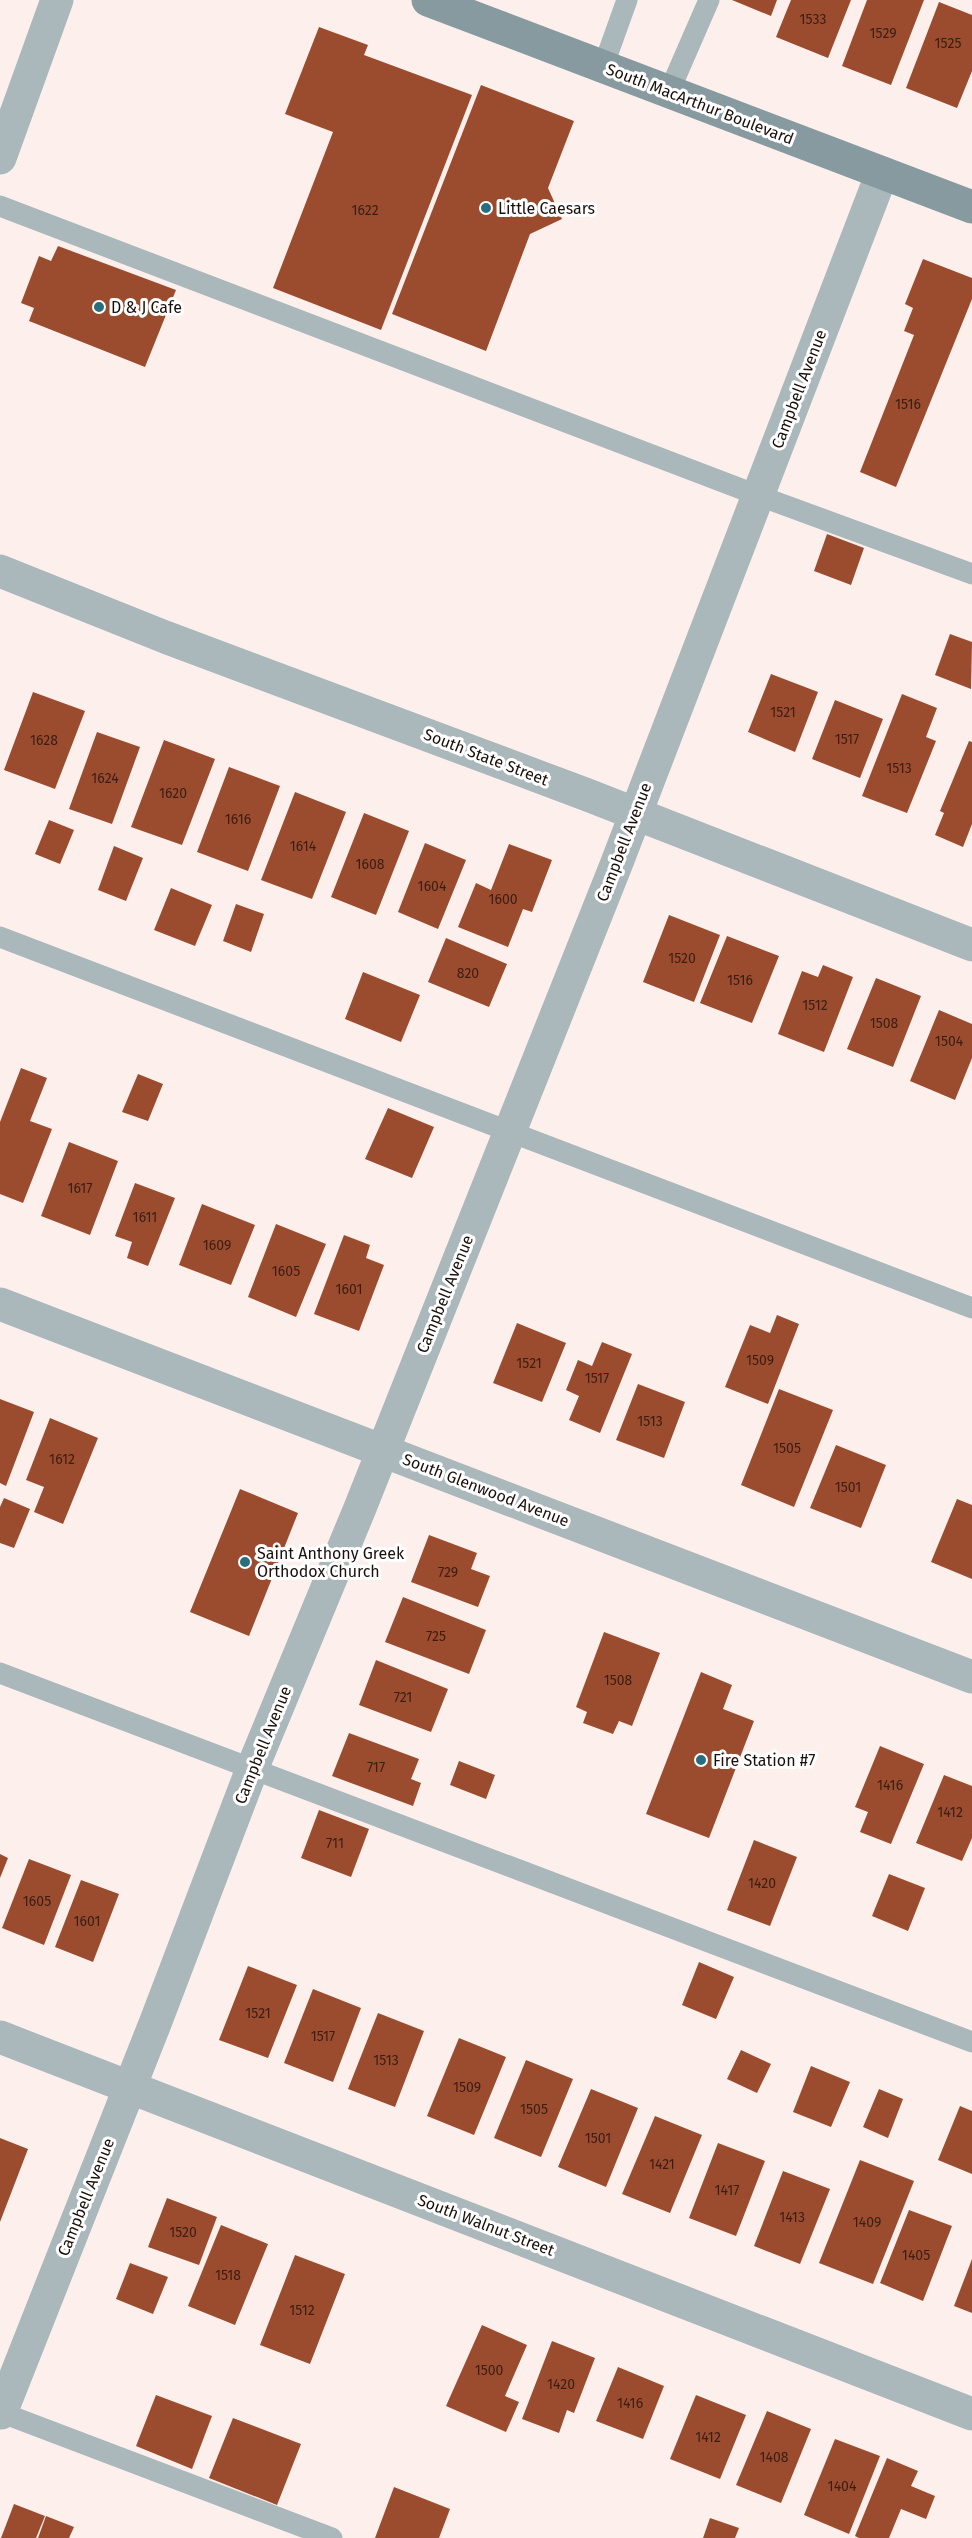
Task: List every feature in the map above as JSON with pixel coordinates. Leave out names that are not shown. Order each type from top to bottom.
[{"type":"main road","name":"South MacArthur Boulevard","points":[[428,0],[972,207]]},
{"type":"street","points":[[0,158],[57,0]]},
{"type":"street","name":"Campbell Avenue","points":[[0,2412],[130,2087],[252,1769],[511,1133],[882,173]]},
{"type":"street","name":"South State Street","points":[[0,571],[165,637],[635,814],[972,945]]},
{"type":"street","name":"South Glenwood Avenue","points":[[0,1304],[972,1677]]},
{"type":"street","name":"South Walnut Street","points":[[0,2037],[972,2414]]},
{"type":"lane","points":[[603,67],[627,0]]},
{"type":"lane","points":[[669,93],[709,0]]},
{"type":"lane","points":[[0,206],[758,495],[972,574]]},
{"type":"lane","points":[[0,937],[972,1308]]},
{"type":"lane","points":[[0,1673],[972,2042]]},
{"type":"lane","points":[[0,2412],[332,2538]]},
{"type":"building","points":[[732,0],[777,0],[771,16]]},
{"type":"building","points":[[791,0],[851,0],[828,58],[776,37]]},
{"type":"building","points":[[867,0],[924,0],[891,85],[842,66]]},
{"type":"building","points":[[939,2],[972,15],[972,71],[957,108],[906,88]]},
{"type":"building","points":[[319,27],[368,45],[364,55],[472,95],[381,330],[273,288],[333,132],[285,114]]},
{"type":"building","points":[[481,85],[574,121],[548,188],[562,219],[530,234],[486,351],[392,314]]},
{"type":"building","points":[[58,246],[176,290],[145,367],[29,321],[34,308],[21,303],[39,256],[51,261]]},
{"type":"building","points":[[923,259],[972,278],[972,299],[896,487],[860,472],[914,335],[904,331],[913,308],[905,304]]},
{"type":"building","points":[[827,534],[864,548],[851,585],[814,571]]},
{"type":"building","points":[[950,634],[972,642],[971,689],[935,675]]},
{"type":"building","points":[[771,674],[818,692],[795,752],[748,732]]},
{"type":"building","points":[[33,692],[85,711],[55,789],[4,770]]},
{"type":"building","points":[[902,694],[937,708],[926,737],[936,741],[907,813],[862,796]]},
{"type":"building","points":[[835,700],[883,719],[860,778],[812,759]]},
{"type":"building","points":[[97,732],[140,747],[112,824],[69,809]]},
{"type":"building","points":[[164,740],[215,759],[182,845],[131,827]]},
{"type":"building","points":[[969,741],[972,742],[972,824],[963,847],[935,835],[944,813],[940,811]]},
{"type":"building","points":[[229,767],[280,786],[248,871],[197,852]]},
{"type":"building","points":[[295,792],[346,812],[312,899],[261,880]]},
{"type":"building","points":[[364,813],[409,831],[376,915],[331,897]]},
{"type":"building","points":[[49,820],[74,830],[60,864],[35,854]]},
{"type":"building","points":[[425,843],[466,860],[438,929],[398,912]]},
{"type":"building","points":[[509,844],[552,860],[532,912],[523,909],[508,947],[458,927],[476,883],[491,890]]},
{"type":"building","points":[[114,846],[143,858],[126,901],[98,890]]},
{"type":"building","points":[[171,888],[212,905],[195,946],[154,930]]},
{"type":"building","points":[[236,904],[264,914],[251,952],[223,941]]},
{"type":"building","points":[[669,915],[720,935],[694,1002],[643,982]]},
{"type":"building","points":[[727,936],[779,956],[752,1023],[700,1003]]},
{"type":"building","points":[[446,938],[507,964],[489,1007],[428,982]]},
{"type":"building","points":[[823,965],[853,977],[824,1052],[778,1034],[802,971],[818,977]]},
{"type":"building","points":[[363,972],[420,995],[401,1042],[345,1019]]},
{"type":"building","points":[[876,978],[921,996],[893,1067],[847,1049]]},
{"type":"building","points":[[939,1010],[972,1024],[972,1058],[955,1100],[910,1081]]},
{"type":"building","points":[[21,1068],[47,1078],[30,1121],[52,1129],[23,1203],[0,1194],[0,1122]]},
{"type":"building","points":[[138,1074],[163,1084],[148,1121],[122,1112]]},
{"type":"building","points":[[388,1108],[434,1127],[412,1178],[365,1159]]},
{"type":"building","points":[[69,1142],[118,1161],[90,1235],[41,1216]]},
{"type":"building","points":[[135,1183],[175,1198],[148,1266],[127,1258],[132,1242],[115,1236]]},
{"type":"building","points":[[202,1204],[255,1225],[231,1285],[179,1265]]},
{"type":"building","points":[[276,1224],[326,1244],[296,1317],[248,1297]]},
{"type":"building","points":[[344,1235],[370,1245],[366,1258],[384,1265],[359,1331],[314,1314]]},
{"type":"building","points":[[777,1315],[799,1324],[768,1404],[725,1387],[750,1325],[770,1333]]},
{"type":"building","points":[[517,1323],[566,1343],[542,1402],[493,1383]]},
{"type":"building","points":[[602,1342],[632,1354],[600,1433],[569,1420],[579,1396],[566,1390],[578,1360],[592,1366]]},
{"type":"building","points":[[638,1384],[685,1402],[664,1458],[616,1440]]},
{"type":"building","points":[[779,1389],[833,1410],[794,1507],[741,1485]]},
{"type":"building","points":[[0,1399],[34,1412],[6,1486],[0,1483]]},
{"type":"building","points":[[50,1418],[98,1438],[63,1524],[34,1512],[44,1487],[26,1480]]},
{"type":"building","points":[[836,1445],[886,1465],[861,1528],[810,1508]]},
{"type":"building","points":[[240,1489],[298,1513],[249,1636],[190,1612]]},
{"type":"building","points":[[4,1498],[30,1509],[14,1548],[0,1543],[0,1507]]},
{"type":"building","points":[[957,1499],[972,1505],[972,1579],[931,1562]]},
{"type":"building","points":[[429,1535],[477,1553],[471,1569],[490,1576],[478,1607],[411,1582]]},
{"type":"building","points":[[403,1597],[486,1630],[469,1674],[385,1642]]},
{"type":"building","points":[[604,1632],[660,1653],[632,1726],[619,1721],[613,1734],[583,1723],[587,1712],[576,1707]]},
{"type":"building","points":[[376,1660],[448,1689],[431,1732],[359,1705]]},
{"type":"building","points":[[701,1672],[732,1685],[723,1709],[754,1721],[709,1838],[646,1814]]},
{"type":"building","points":[[349,1733],[419,1759],[411,1779],[421,1783],[413,1806],[332,1776]]},
{"type":"building","points":[[880,1746],[924,1764],[891,1844],[860,1832],[868,1812],[855,1807]]},
{"type":"building","points":[[459,1761],[495,1775],[486,1799],[450,1785]]},
{"type":"building","points":[[944,1775],[972,1786],[972,1838],[962,1861],[916,1843]]},
{"type":"building","points":[[319,1810],[369,1829],[351,1877],[301,1858]]},
{"type":"building","points":[[754,1840],[797,1857],[770,1926],[727,1910]]},
{"type":"building","points":[[0,1854],[8,1858],[0,1878]]},
{"type":"building","points":[[29,1859],[71,1875],[44,1945],[2,1928]]},
{"type":"building","points":[[889,1874],[925,1888],[908,1931],[872,1916]]},
{"type":"building","points":[[81,1880],[119,1894],[93,1962],[55,1947]]},
{"type":"building","points":[[699,1962],[734,1977],[716,2019],[682,2005]]},
{"type":"building","points":[[248,1966],[297,1985],[268,2058],[219,2040]]},
{"type":"building","points":[[313,1989],[361,2008],[333,2082],[284,2063]]},
{"type":"building","points":[[378,2013],[424,2031],[395,2107],[348,2089]]},
{"type":"building","points":[[459,2038],[506,2057],[474,2135],[427,2116]]},
{"type":"building","points":[[741,2050],[771,2064],[757,2093],[727,2079]]},
{"type":"building","points":[[526,2060],[573,2079],[541,2157],[494,2138]]},
{"type":"building","points":[[811,2066],[850,2082],[831,2127],[793,2112]]},
{"type":"building","points":[[591,2089],[638,2108],[606,2187],[558,2167]]},
{"type":"building","points":[[879,2089],[903,2099],[888,2138],[863,2127]]},
{"type":"building","points":[[960,2106],[972,2111],[972,2174],[938,2160]]},
{"type":"building","points":[[655,2116],[702,2135],[670,2213],[622,2194]]},
{"type":"building","points":[[0,2138],[28,2149],[0,2222]]},
{"type":"building","points":[[718,2143],[765,2161],[736,2236],[689,2218]]},
{"type":"building","points":[[860,2160],[914,2181],[873,2284],[819,2263]]},
{"type":"building","points":[[783,2171],[830,2189],[800,2264],[754,2246]]},
{"type":"building","points":[[167,2198],[217,2217],[199,2265],[148,2247]]},
{"type":"building","points":[[909,2210],[952,2226],[923,2301],[880,2283]]},
{"type":"building","points":[[221,2225],[268,2244],[235,2325],[188,2306]]},
{"type":"building","points":[[295,2255],[345,2274],[310,2364],[260,2345]]},
{"type":"building","points":[[972,2259],[972,2313],[954,2306]]},
{"type":"building","points":[[130,2263],[168,2277],[153,2314],[116,2299]]},
{"type":"building","points":[[482,2325],[527,2345],[505,2396],[519,2402],[506,2432],[446,2406]]},
{"type":"building","points":[[552,2341],[595,2358],[574,2413],[567,2410],[559,2433],[522,2419]]},
{"type":"building","points":[[618,2367],[664,2386],[643,2439],[596,2421]]},
{"type":"building","points":[[156,2395],[212,2416],[192,2469],[136,2446]]},
{"type":"building","points":[[696,2395],[746,2415],[720,2479],[670,2459]]},
{"type":"building","points":[[767,2411],[811,2429],[781,2503],[736,2485]]},
{"type":"building","points":[[233,2418],[301,2444],[277,2505],[209,2478]]},
{"type":"building","points":[[835,2439],[880,2456],[849,2534],[804,2515]]},
{"type":"building","points":[[887,2458],[918,2471],[911,2486],[935,2496],[926,2519],[901,2509],[889,2538],[859,2538],[855,2536]]},
{"type":"building","points":[[394,2487],[450,2509],[439,2538],[375,2538]]},
{"type":"building","points":[[14,2504],[45,2516],[36,2538],[1,2538]]},
{"type":"building","points":[[46,2516],[74,2527],[69,2538],[38,2538]]},
{"type":"building","points":[[710,2518],[739,2528],[735,2538],[703,2538]]},
{"type":"place","name":"Little Caesars","points":[[486,208]]},
{"type":"place","name":"D & J Cafe","points":[[99,307]]},
{"type":"place","name":"Saint Anthony Greek Orthodox Church","points":[[245,1562]]},
{"type":"place","name":"Fire Station #7","points":[[701,1760]]}]
